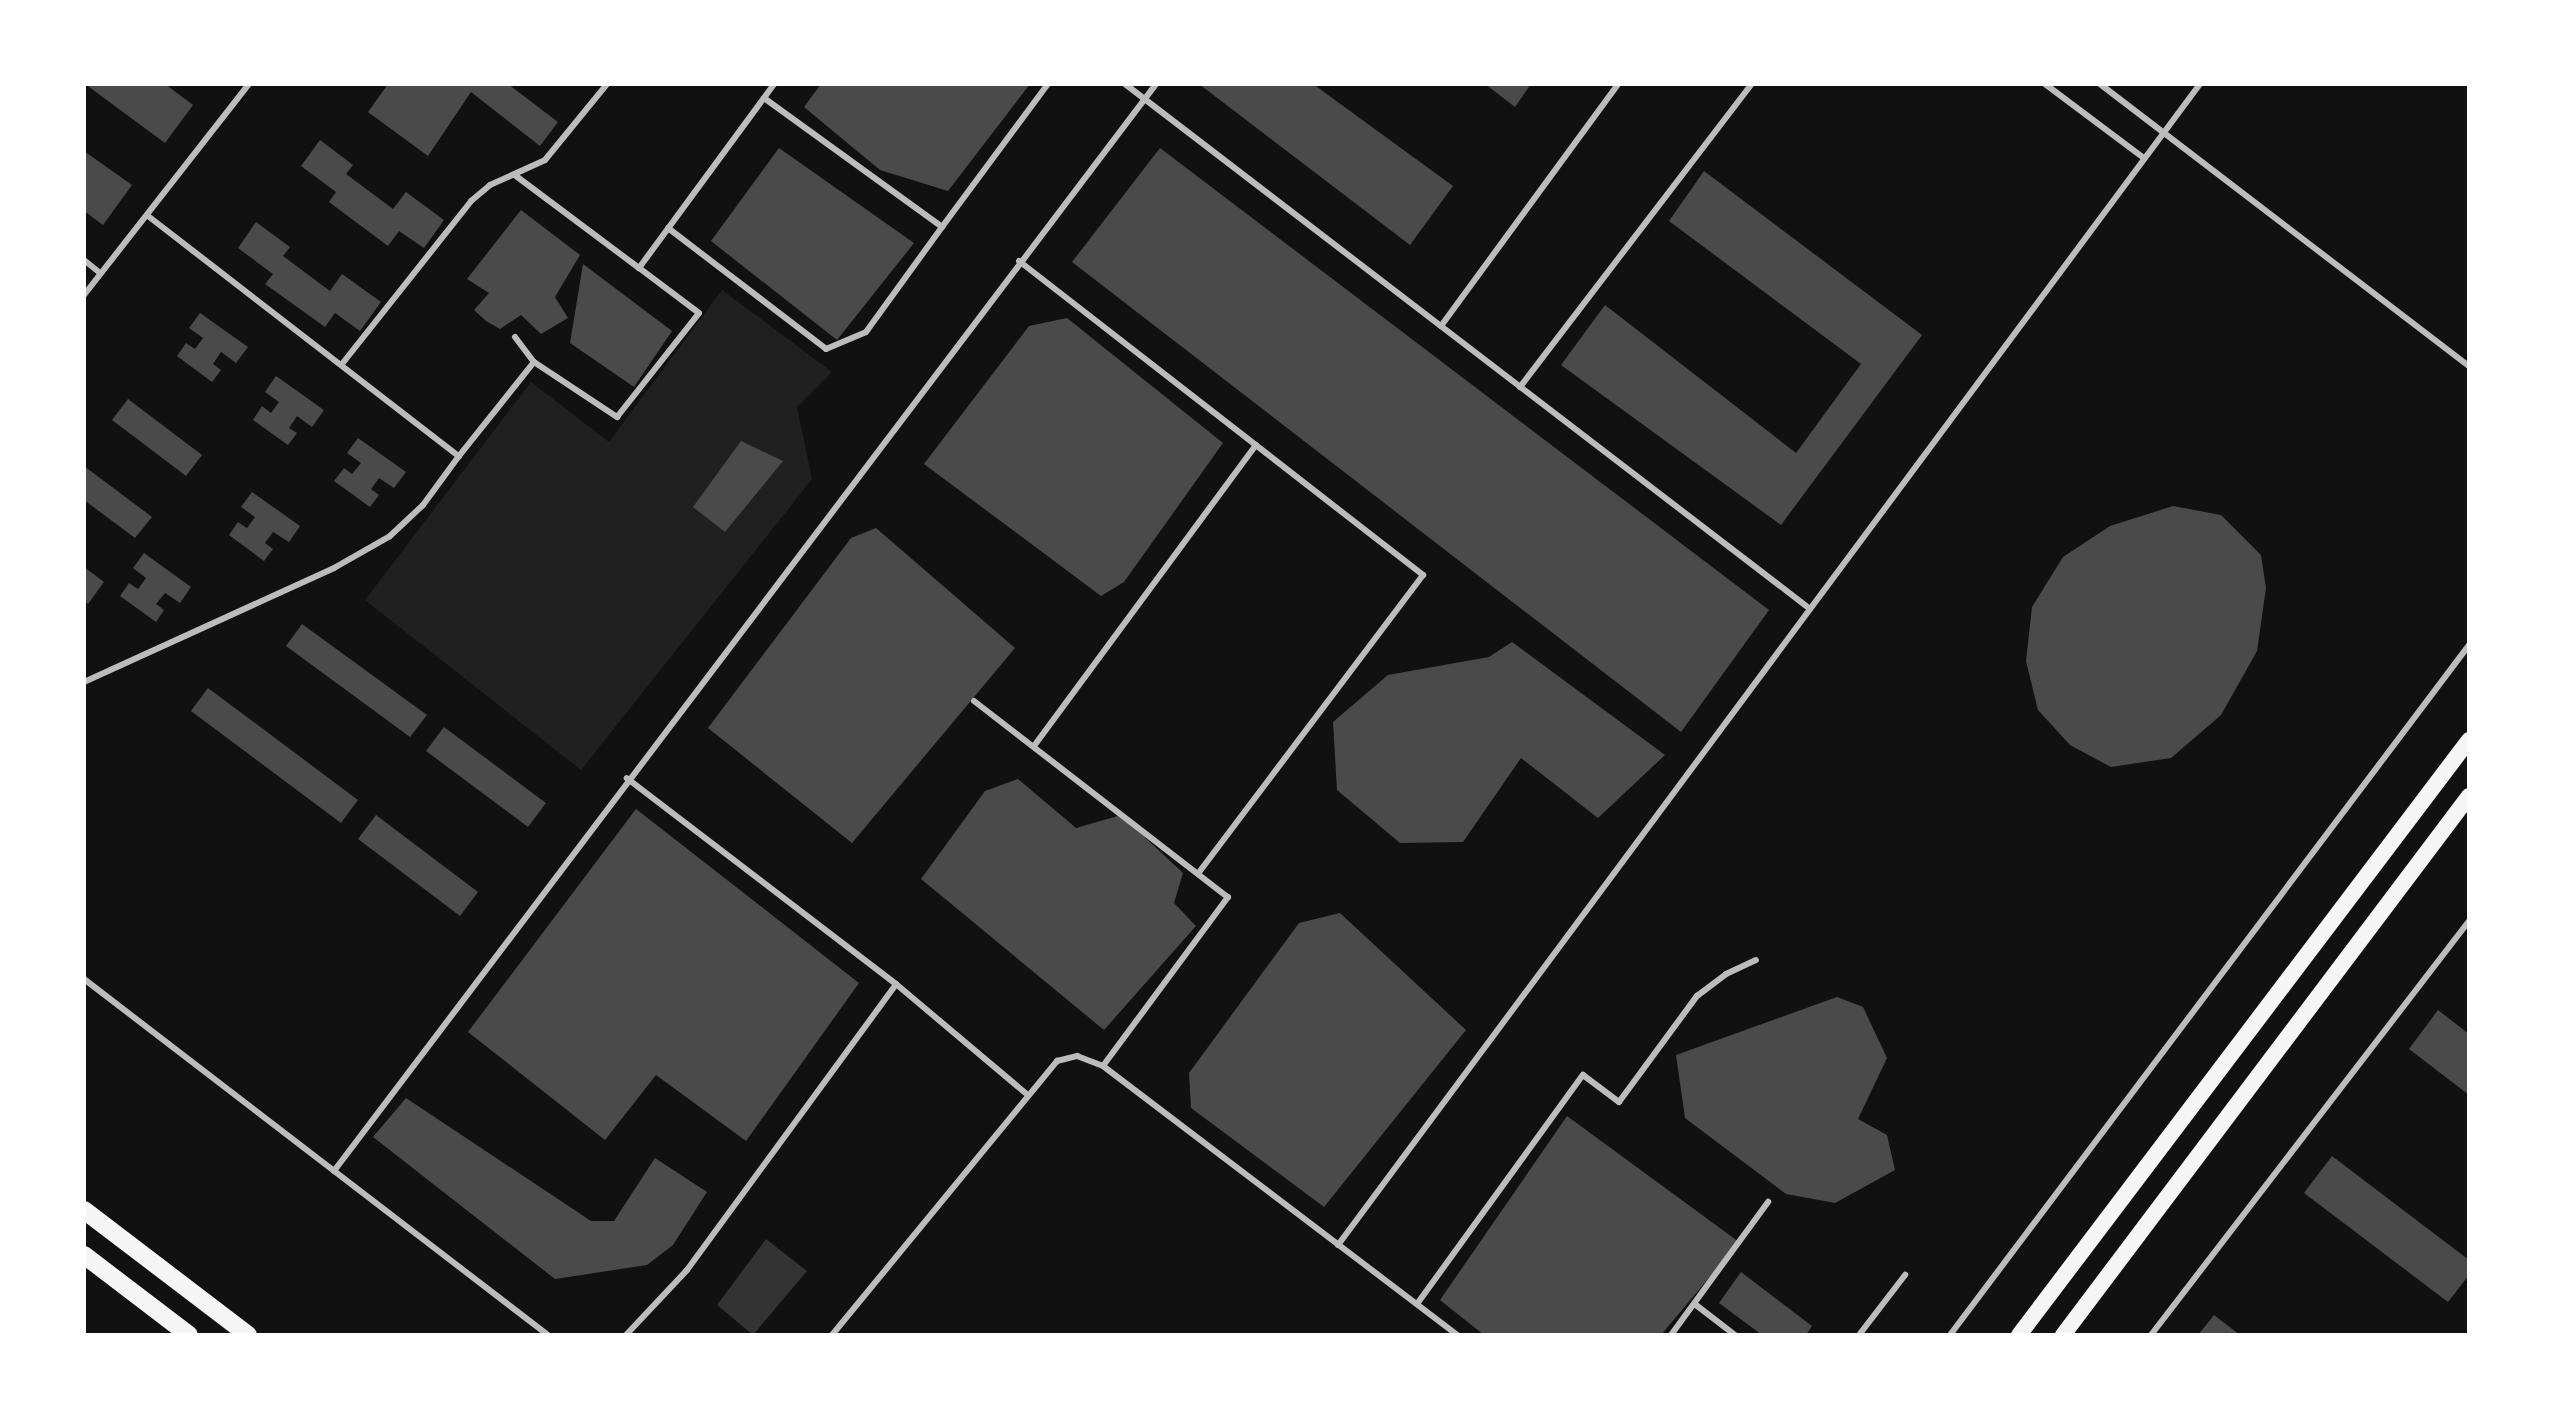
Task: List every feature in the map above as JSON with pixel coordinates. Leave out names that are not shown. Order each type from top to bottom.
[{"type":"main road","points":[[2019,1335],[2469,740]]},
{"type":"main road","points":[[2063,1335],[2469,796]]},
{"type":"main road","points":[[84,1210],[248,1335]]},
{"type":"main road","points":[[84,1255],[189,1335]]},
{"type":"lane","points":[[84,295],[249,84]]},
{"type":"lane","points":[[342,364],[471,201],[490,185],[516,176],[565,140],[607,84]]},
{"type":"lane","points":[[639,268],[774,84]]},
{"type":"lane","points":[[668,228],[826,349],[866,332],[1048,84]]},
{"type":"lane","points":[[1125,84],[1809,608]]},
{"type":"lane","points":[[334,1171],[627,778],[1156,84]]},
{"type":"lane","points":[[1441,326],[1618,84]]},
{"type":"lane","points":[[1520,387],[1752,84]]},
{"type":"lane","points":[[2045,84],[2144,158]]},
{"type":"lane","points":[[2100,84],[2469,366]]},
{"type":"lane","points":[[1338,1245],[2200,84]]},
{"type":"lane","points":[[764,98],[942,227]]},
{"type":"lane","points":[[515,337],[534,362],[617,417],[699,313],[516,176]]},
{"type":"lane","points":[[148,216],[459,456]]},
{"type":"lane","points":[[84,260],[100,273]]},
{"type":"lane","points":[[1019,261],[1423,575],[1198,874]]},
{"type":"lane","points":[[84,682],[334,568],[390,536],[423,505],[534,362]]},
{"type":"lane","points":[[1034,746],[1256,445]]},
{"type":"lane","points":[[1950,1335],[2469,645]]},
{"type":"lane","points":[[974,701],[1228,897],[1103,1066]]},
{"type":"lane","points":[[627,778],[896,984],[1028,1095]]},
{"type":"lane","points":[[2151,1335],[2469,921]]},
{"type":"lane","points":[[1417,1304],[1583,1075],[1619,1102],[1697,996],[1726,974],[1756,960]]},
{"type":"lane","points":[[84,979],[548,1335]]},
{"type":"lane","points":[[626,1335],[687,1270],[896,984]]},
{"type":"lane","points":[[832,1335],[1057,1061],[1077,1056],[1103,1066],[1458,1335]]},
{"type":"lane","points":[[1671,1335],[1696,1305],[1768,1202]]},
{"type":"lane","points":[[1859,1335],[1905,1275]]},
{"type":"lane","points":[[1696,1305],[1735,1335]]},
{"type":"shaded area","points":[[722,290],[832,372],[797,407],[812,479],[581,770],[365,600],[531,382],[609,442]]},
{"type":"shaded area","points":[[766,1239],[807,1271],[753,1335],[717,1305]]},
{"type":"building","points":[[85,84],[165,84],[193,105],[165,143]]},
{"type":"building","points":[[388,84],[508,84],[558,122],[540,146],[471,92],[428,156],[368,112]]},
{"type":"building","points":[[821,84],[1030,84],[948,191],[880,170],[804,107]]},
{"type":"building","points":[[1199,84],[1313,84],[1453,186],[1410,245]]},
{"type":"building","points":[[1485,84],[1531,84],[1515,107]]},
{"type":"building","points":[[320,140],[353,165],[346,174],[393,209],[406,192],[444,220],[424,248],[399,231],[388,246],[329,202],[336,192],[301,166]]},
{"type":"building","points":[[779,148],[914,243],[837,340],[711,241]]},
{"type":"building","points":[[1160,148],[1769,610],[1681,732],[1072,262]]},
{"type":"building","points":[[84,151],[132,185],[103,225],[84,211]]},
{"type":"building","points":[[1704,171],[1922,335],[1781,525],[1561,365],[1605,305],[1796,453],[1861,364],[1669,221]]},
{"type":"building","points":[[521,210],[580,255],[555,297],[568,318],[541,334],[521,315],[500,329],[486,321],[474,310],[489,293],[467,279]]},
{"type":"building","points":[[256,222],[290,247],[283,256],[330,291],[342,274],[381,302],[360,331],[335,313],[325,327],[265,284],[273,274],[238,248]]},
{"type":"building","points":[[583,264],[672,331],[634,387],[570,343]]},
{"type":"building","points":[[200,313],[248,347],[236,363],[221,352],[213,364],[221,370],[212,382],[177,356],[186,343],[195,349],[203,338],[189,328]]},
{"type":"building","points":[[1067,318],[1223,443],[1124,582],[1101,596],[924,464],[1029,326]]},
{"type":"building","points":[[276,376],[324,410],[312,427],[297,416],[289,428],[297,433],[288,445],[253,420],[262,406],[271,413],[279,402],[265,392]]},
{"type":"building","points":[[128,399],[202,455],[186,476],[112,420]]},
{"type":"building","points":[[358,438],[406,472],[394,488],[379,478],[371,489],[379,495],[370,507],[334,481],[344,468],[352,474],[361,463],[347,453]]},
{"type":"building","points":[[741,441],[783,461],[725,532],[693,507]]},
{"type":"building","points":[[84,466],[152,517],[135,538],[84,500]]},
{"type":"building","points":[[252,492],[300,526],[289,542],[273,532],[265,543],[273,549],[264,561],[229,535],[238,522],[247,528],[255,517],[241,507]]},
{"type":"building","points":[[2173,506],[2221,515],[2261,555],[2266,588],[2257,651],[2221,715],[2171,758],[2111,767],[2070,745],[2038,710],[2026,661],[2032,607],[2063,557],[2110,526]]},
{"type":"building","points":[[876,528],[1015,648],[852,843],[708,728],[851,538]]},
{"type":"building","points":[[144,553],[191,587],[180,603],[165,593],[156,604],[164,610],[156,622],[120,596],[129,583],[138,589],[146,578],[133,568]]},
{"type":"building","points":[[84,567],[104,582],[88,604],[84,601]]},
{"type":"building","points":[[302,624],[427,715],[410,737],[286,646]]},
{"type":"building","points":[[1512,642],[1665,755],[1598,818],[1521,758],[1463,842],[1400,843],[1337,790],[1333,722],[1388,675],[1489,657]]},
{"type":"building","points":[[208,688],[358,800],[341,823],[191,711]]},
{"type":"building","points":[[444,727],[546,803],[528,827],[426,751]]},
{"type":"building","points":[[1018,779],[1076,828],[1121,815],[1183,873],[1174,903],[1196,926],[1104,1030],[921,879],[985,791]]},
{"type":"building","points":[[636,809],[859,983],[746,1141],[656,1075],[605,1140],[468,1032]]},
{"type":"building","points":[[376,815],[478,892],[460,916],[358,839]]},
{"type":"building","points":[[1340,913],[1466,1030],[1324,1207],[1191,1108],[1189,1073],[1299,923]]},
{"type":"building","points":[[1837,997],[1863,1007],[1887,1058],[1858,1119],[1887,1135],[1895,1170],[1835,1203],[1786,1194],[1685,1118],[1676,1055]]},
{"type":"building","points":[[2438,1010],[2469,1034],[2469,1095],[2409,1049]]},
{"type":"building","points":[[406,1098],[591,1221],[614,1221],[655,1158],[707,1192],[673,1245],[647,1265],[555,1279],[373,1137]]},
{"type":"building","points":[[1567,1116],[1739,1242],[1661,1335],[1484,1335],[1440,1300]]},
{"type":"building","points":[[2332,1156],[2469,1260],[2469,1275],[2448,1302],[2304,1193]]},
{"type":"building","points":[[1741,1272],[1812,1326],[1806,1335],[1762,1335],[1719,1303]]},
{"type":"building","points":[[2214,1315],[2240,1335],[2198,1335]]}]
